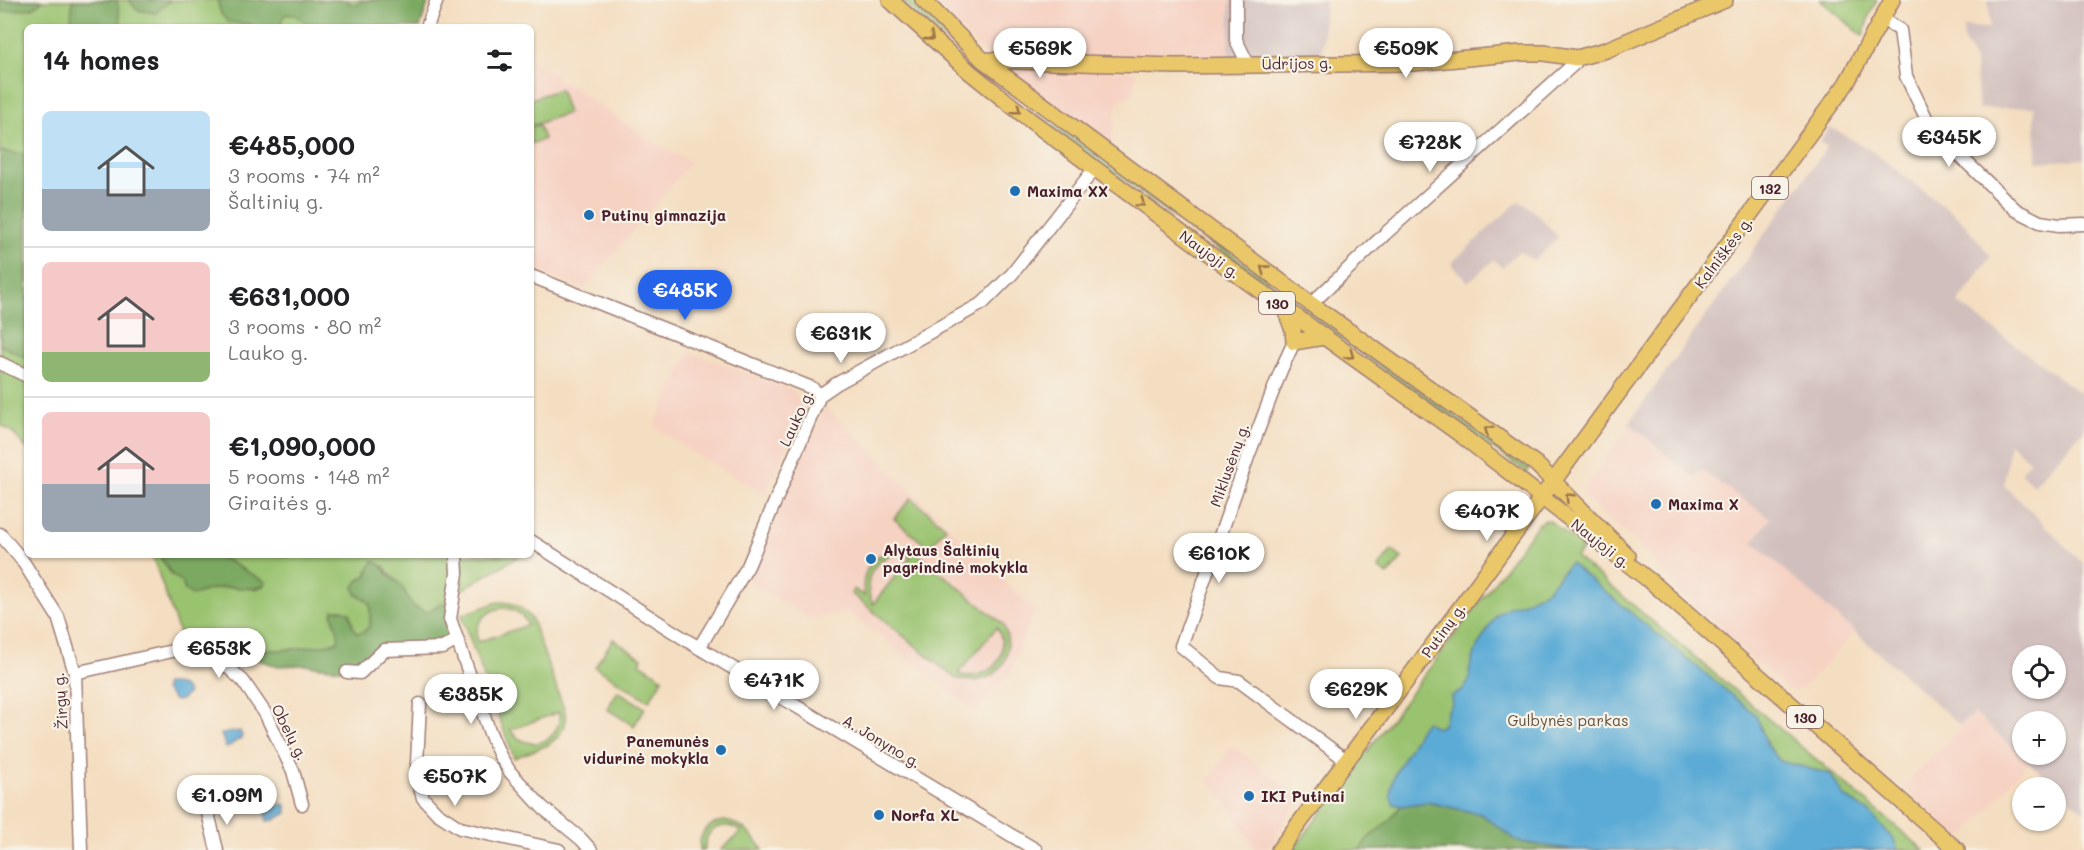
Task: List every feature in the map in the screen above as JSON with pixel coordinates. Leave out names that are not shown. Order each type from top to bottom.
[{"type":"main road","name":"Naujoji g.","points":[[890,0],[971,73],[1026,117],[1542,496],[1654,584],[1957,850]]},
{"type":"main road","name":"Naujoji g.","points":[[923,0],[983,60],[1311,304],[1536,464],[1610,536],[1654,584]]},
{"type":"main road","name":"Ūdrijos g.","points":[[983,60],[1149,66],[1414,63],[1521,53],[1544,53],[1577,58],[1606,50],[1725,0]]},
{"type":"main road","name":"Kalniškės g.","points":[[1542,496],[1846,84],[1892,0]]},
{"type":"main road","points":[[971,73],[983,60]]},
{"type":"main road","points":[[1285,309],[1293,330],[1294,342],[1324,337]]},
{"type":"main road","name":"Putinų g.","points":[[1279,850],[1390,704],[1542,496]]},
{"type":"street","points":[[428,24],[436,0]]},
{"type":"street","points":[[1236,0],[1236,40],[1248,64]]},
{"type":"street","points":[[1882,19],[1900,30],[1906,76],[1931,128],[2016,210],[2040,222],[2059,225],[2084,224]]},
{"type":"street","points":[[1311,304],[1376,242],[1575,63],[1577,58]]},
{"type":"street","name":"Lauko g.","points":[[699,648],[748,566],[820,395],[983,303],[1012,274],[1095,168]]},
{"type":"street","points":[[534,277],[812,388],[820,395]]},
{"type":"street","name":"Miklusėnų g.","points":[[1294,342],[1281,369],[1249,454],[1181,646],[1220,678],[1239,681],[1346,760]]},
{"type":"street","points":[[0,363],[24,375]]},
{"type":"street","name":"Žirgų g.","points":[[0,534],[22,560],[58,617],[75,673],[81,850]]},
{"type":"street","name":"A. Jonyno g.","points":[[534,543],[699,648],[1036,850]]},
{"type":"street","points":[[456,558],[457,573],[450,619],[500,756],[524,789],[591,850]]},
{"type":"street","points":[[347,672],[360,674],[384,650],[443,648],[457,640]]},
{"type":"street","name":"Obelų g.","points":[[75,673],[177,650],[199,649],[218,658],[243,681],[265,713],[294,771],[302,804]]},
{"type":"street","points":[[420,704],[418,781],[423,798],[436,813],[460,828],[559,850]]},
{"type":"street","points":[[207,809],[217,850]]},
{"type":"street","points":[[564,850],[570,831]]},
{"type":"shaded area","points":[[931,0],[1230,0],[1229,61],[986,54]]},
{"type":"shaded area","points":[[1230,0],[1325,0],[1322,58],[1229,61]]},
{"type":"shaded area","points":[[1988,0],[2084,0],[2084,159],[2037,162],[2034,107],[1979,109],[1975,61],[1963,39],[1964,27],[1990,28]]},
{"type":"shaded area","name":"Putinų gimnazija","points":[[534,61],[661,147],[691,162],[584,289],[534,269]]},
{"type":"shaded area","points":[[1011,68],[1137,71],[1133,95],[1118,100],[1110,149],[1010,71]]},
{"type":"shaded area","points":[[1830,127],[1872,151],[1960,219],[1991,256],[1958,303],[2084,396],[2084,430],[2034,485],[2020,473],[2030,462],[2010,443],[2004,485],[2084,564],[2084,812],[2066,796],[2066,777],[2045,777],[2032,765],[2066,765],[2066,711],[2012,711],[2012,747],[1974,713],[1960,725],[1753,542],[1770,518],[1701,470],[1693,477],[1629,423],[1827,147],[1820,142]]},
{"type":"shaded area","points":[[1519,201],[1534,211],[1558,237],[1534,261],[1519,251],[1502,268],[1494,260],[1468,282],[1451,263]]},
{"type":"shaded area","points":[[689,352],[794,390],[803,408],[766,494],[691,452],[654,426]]},
{"type":"shaded area","name":"Alytaus Šaltinių pagrindinė mokykla","points":[[825,406],[1034,610],[1011,673],[975,712],[848,612],[809,619],[748,581]]},
{"type":"shaded area","points":[[1629,423],[1693,477],[1701,469],[1771,519],[1753,542],[1856,632],[1805,686],[1796,690],[1787,689],[1684,599],[1662,570],[1636,543],[1581,494]]},
{"type":"shaded area","points":[[1974,712],[2012,747],[2012,765],[2026,765],[2016,777],[2012,777],[2012,782],[1967,834],[1962,836],[1956,836],[1902,787]]},
{"type":"shaded area","points":[[1232,746],[1301,798],[1267,850],[1255,850],[1234,813],[1208,781]]},
{"type":"green space","points":[[0,0],[429,0],[421,24],[24,24],[24,369],[0,357]]},
{"type":"green space","points":[[0,0],[43,0],[33,8],[0,12]]},
{"type":"green space","points":[[72,0],[117,0],[121,24],[71,24]]},
{"type":"green space","points":[[129,0],[171,0],[155,13],[137,10]]},
{"type":"green space","points":[[217,0],[347,0],[350,4],[357,5],[363,0],[429,0],[421,24],[309,24],[293,14],[286,14],[281,24],[249,24],[228,22],[221,14]]},
{"type":"green space","points":[[901,0],[912,0],[964,53],[963,55]]},
{"type":"green space","points":[[1820,0],[1877,0],[1863,36]]},
{"type":"green space","points":[[560,89],[568,113],[534,125],[534,98]]},
{"type":"green space","points":[[1025,108],[1066,132],[1529,469],[1526,472]]},
{"type":"green space","points":[[539,125],[544,139],[534,143],[534,126]]},
{"type":"green space","points":[[0,151],[24,155],[24,357],[0,345]]},
{"type":"green space","points":[[0,369],[24,380],[24,446],[12,432],[0,424]]},
{"type":"green space","points":[[911,498],[946,527],[929,548],[894,519]]},
{"type":"green space","name":"Gulbynės parkas","points":[[1545,520],[1550,521],[1583,548],[1576,557],[1924,850],[1293,850],[1538,524]]},
{"type":"green space","points":[[898,549],[917,553],[1003,624],[1007,637],[1005,661],[991,676],[968,681],[955,678],[851,593],[854,589],[864,596],[866,571],[875,559]],"holes":[[[893,554],[911,556],[873,604],[868,588],[871,574],[879,562]],[[997,627],[1002,648],[995,665],[979,675],[958,674]]]},
{"type":"green space","points":[[1392,550],[1402,558],[1388,575],[1378,568]]},
{"type":"green space","points":[[153,558],[161,558],[172,575],[182,582],[185,590],[199,593],[226,587],[256,589],[265,582],[222,558],[516,558],[449,597],[447,605],[434,607],[428,612],[417,608],[410,602],[400,585],[384,566],[368,569],[366,576],[358,581],[356,594],[370,604],[370,625],[364,632],[357,633],[350,613],[332,614],[340,634],[338,641],[330,644],[261,650],[242,645],[228,647],[179,633]]},
{"type":"green space","points":[[161,558],[222,558],[266,582],[265,585],[256,588],[222,587],[192,595],[185,590],[182,582],[172,575]]},
{"type":"green space","points":[[373,561],[382,566],[399,583],[416,608],[428,612],[441,603],[447,605],[452,637],[442,644],[385,647],[355,671],[305,665],[277,666],[232,651],[228,647],[241,645],[265,650],[281,650],[338,642],[333,610],[350,613],[357,633],[364,632],[370,625],[370,604],[356,594],[354,587],[366,576]]},
{"type":"green space","points":[[504,602],[518,606],[532,620],[565,712],[563,729],[558,737],[548,745],[514,758],[461,615]],"holes":[[[501,608],[517,612],[528,625],[478,642],[477,630],[481,620],[489,613]],[[559,712],[555,731],[550,738],[542,742],[526,742],[510,730]]]},
{"type":"green space","points":[[613,639],[642,658],[640,663],[663,678],[649,701],[595,667]]},
{"type":"green space","points":[[618,691],[645,708],[634,726],[607,709]]},
{"type":"green space","points":[[1427,802],[1481,814],[1519,842],[1575,850],[1360,850],[1367,839],[1388,822],[1401,806]]},
{"type":"green space","points":[[724,821],[742,828],[763,850],[721,850],[741,832],[729,826],[722,826],[712,831],[705,842],[705,850],[700,850],[701,839],[706,830]]},
{"type":"water","name":"Gulbynės parkas","points":[[1570,563],[1756,715],[1767,745],[1780,761],[1830,774],[1845,797],[1869,812],[1894,840],[1898,850],[1575,850],[1519,842],[1481,814],[1427,802],[1401,806],[1394,804],[1391,789],[1400,764],[1426,721],[1437,728],[1443,725],[1452,704],[1451,696],[1462,691],[1467,684],[1477,647],[1497,614],[1547,590]]},
{"type":"water","points":[[165,684],[181,686],[188,693],[181,700],[175,701],[165,690]]},
{"type":"water","points":[[240,731],[241,738],[226,748],[221,734]]},
{"type":"water","points":[[282,804],[286,805],[287,813],[267,821],[268,810]]},
{"type":"place","name":"Maxima XX","points":[[1015,191]]},
{"type":"place","name":"Putinų gimnazija","points":[[589,215]]},
{"type":"place","name":"Maxima X","points":[[1656,504]]},
{"type":"place","name":"Alytaus Šaltinių pagrindinė mokykla","points":[[871,559]]},
{"type":"place","name":"Panemunės vidurinė mokykla","points":[[721,750]]},
{"type":"place","name":"IKI Putinai","points":[[1249,796]]},
{"type":"place","name":"Norfa XL","points":[[879,815]]}]
